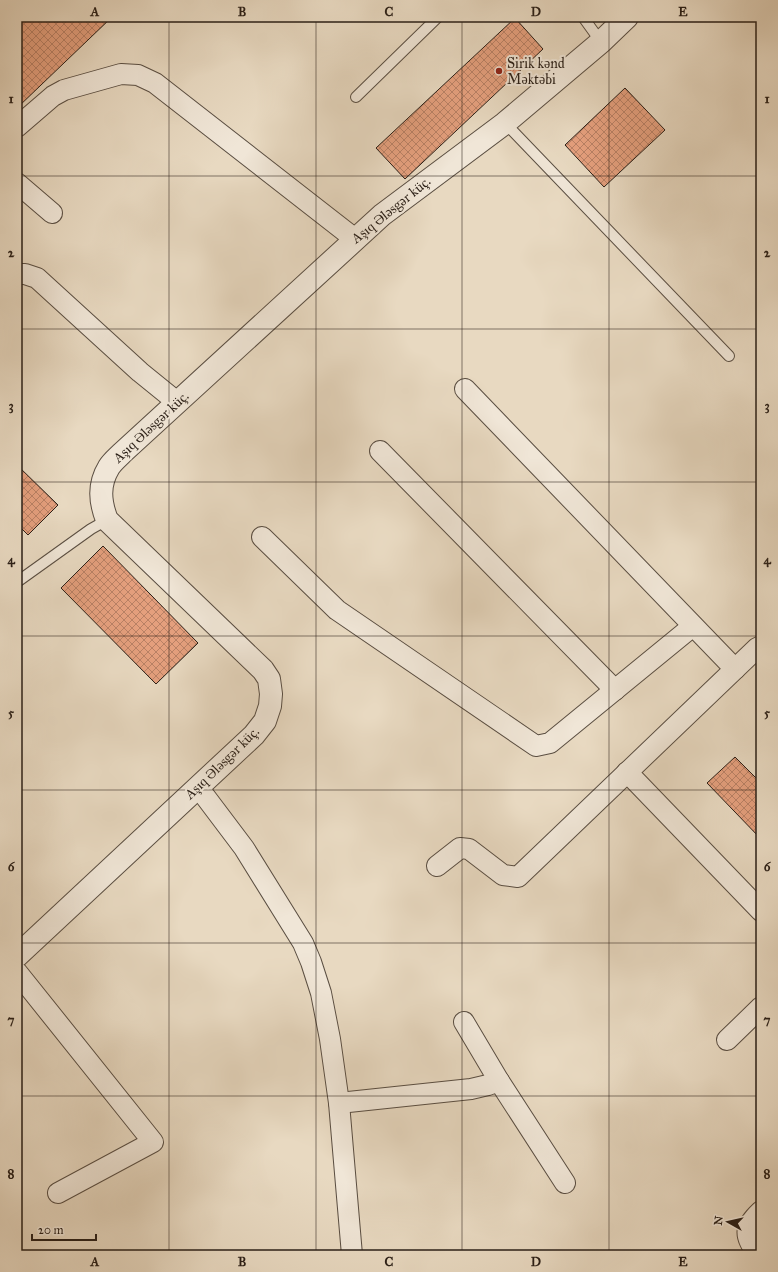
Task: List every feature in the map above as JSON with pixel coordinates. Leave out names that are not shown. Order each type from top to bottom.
[{"type":"street","name":"Aşıq Ələsgər küç.","points":[[17,956],[254,735],[265,721],[270,706],[271,694],[269,679],[263,670],[107,520],[102,506],[101,491],[109,467],[177,402],[382,215],[504,123],[601,42],[627,17]]},
{"type":"street","points":[[17,127],[53,96],[64,90],[121,74],[138,75],[155,83],[355,239]]},
{"type":"street","points":[[17,183],[52,213]]},
{"type":"street","points":[[17,274],[25,274],[37,278],[140,372],[177,402]]},
{"type":"street","points":[[465,389],[735,669]]},
{"type":"street","points":[[380,451],[615,690]]},
{"type":"street","points":[[262,538],[337,610],[536,746],[550,743],[694,626]]},
{"type":"street","points":[[437,866],[460,848],[469,849],[503,875],[518,877],[757,648],[761,646]]},
{"type":"street","points":[[627,772],[761,910]]},
{"type":"street","points":[[198,787],[244,848],[303,943],[311,962],[330,1039],[339,1103],[352,1255]]},
{"type":"street","points":[[17,972],[153,1142],[58,1193]]},
{"type":"street","points":[[727,1040],[761,1007]]},
{"type":"street","points":[[464,1022],[499,1081],[565,1183]]},
{"type":"street","points":[[339,1103],[471,1089],[499,1081]]},
{"type":"street","points":[[758,1255],[750,1244],[747,1236],[749,1224],[761,1211]]},
{"type":"lane","points":[[356,97],[438,17]]},
{"type":"lane","points":[[583,17],[601,42]]},
{"type":"lane","points":[[504,123],[729,356]]},
{"type":"lane","points":[[17,582],[90,529],[107,520]]},
{"type":"building","points":[[17,17],[112,17],[17,108]]},
{"type":"building","points":[[515,18],[543,49],[405,179],[376,148]]},
{"type":"building","points":[[625,88],[665,130],[604,187],[565,145]]},
{"type":"building","points":[[17,465],[58,505],[28,535],[17,524]]},
{"type":"building","points":[[103,546],[198,643],[156,684],[61,588]]},
{"type":"building","points":[[735,757],[761,783],[761,839],[707,783]]},
{"type":"place","name":"Sirik kənd Məktəbi","points":[[499,71]]}]
